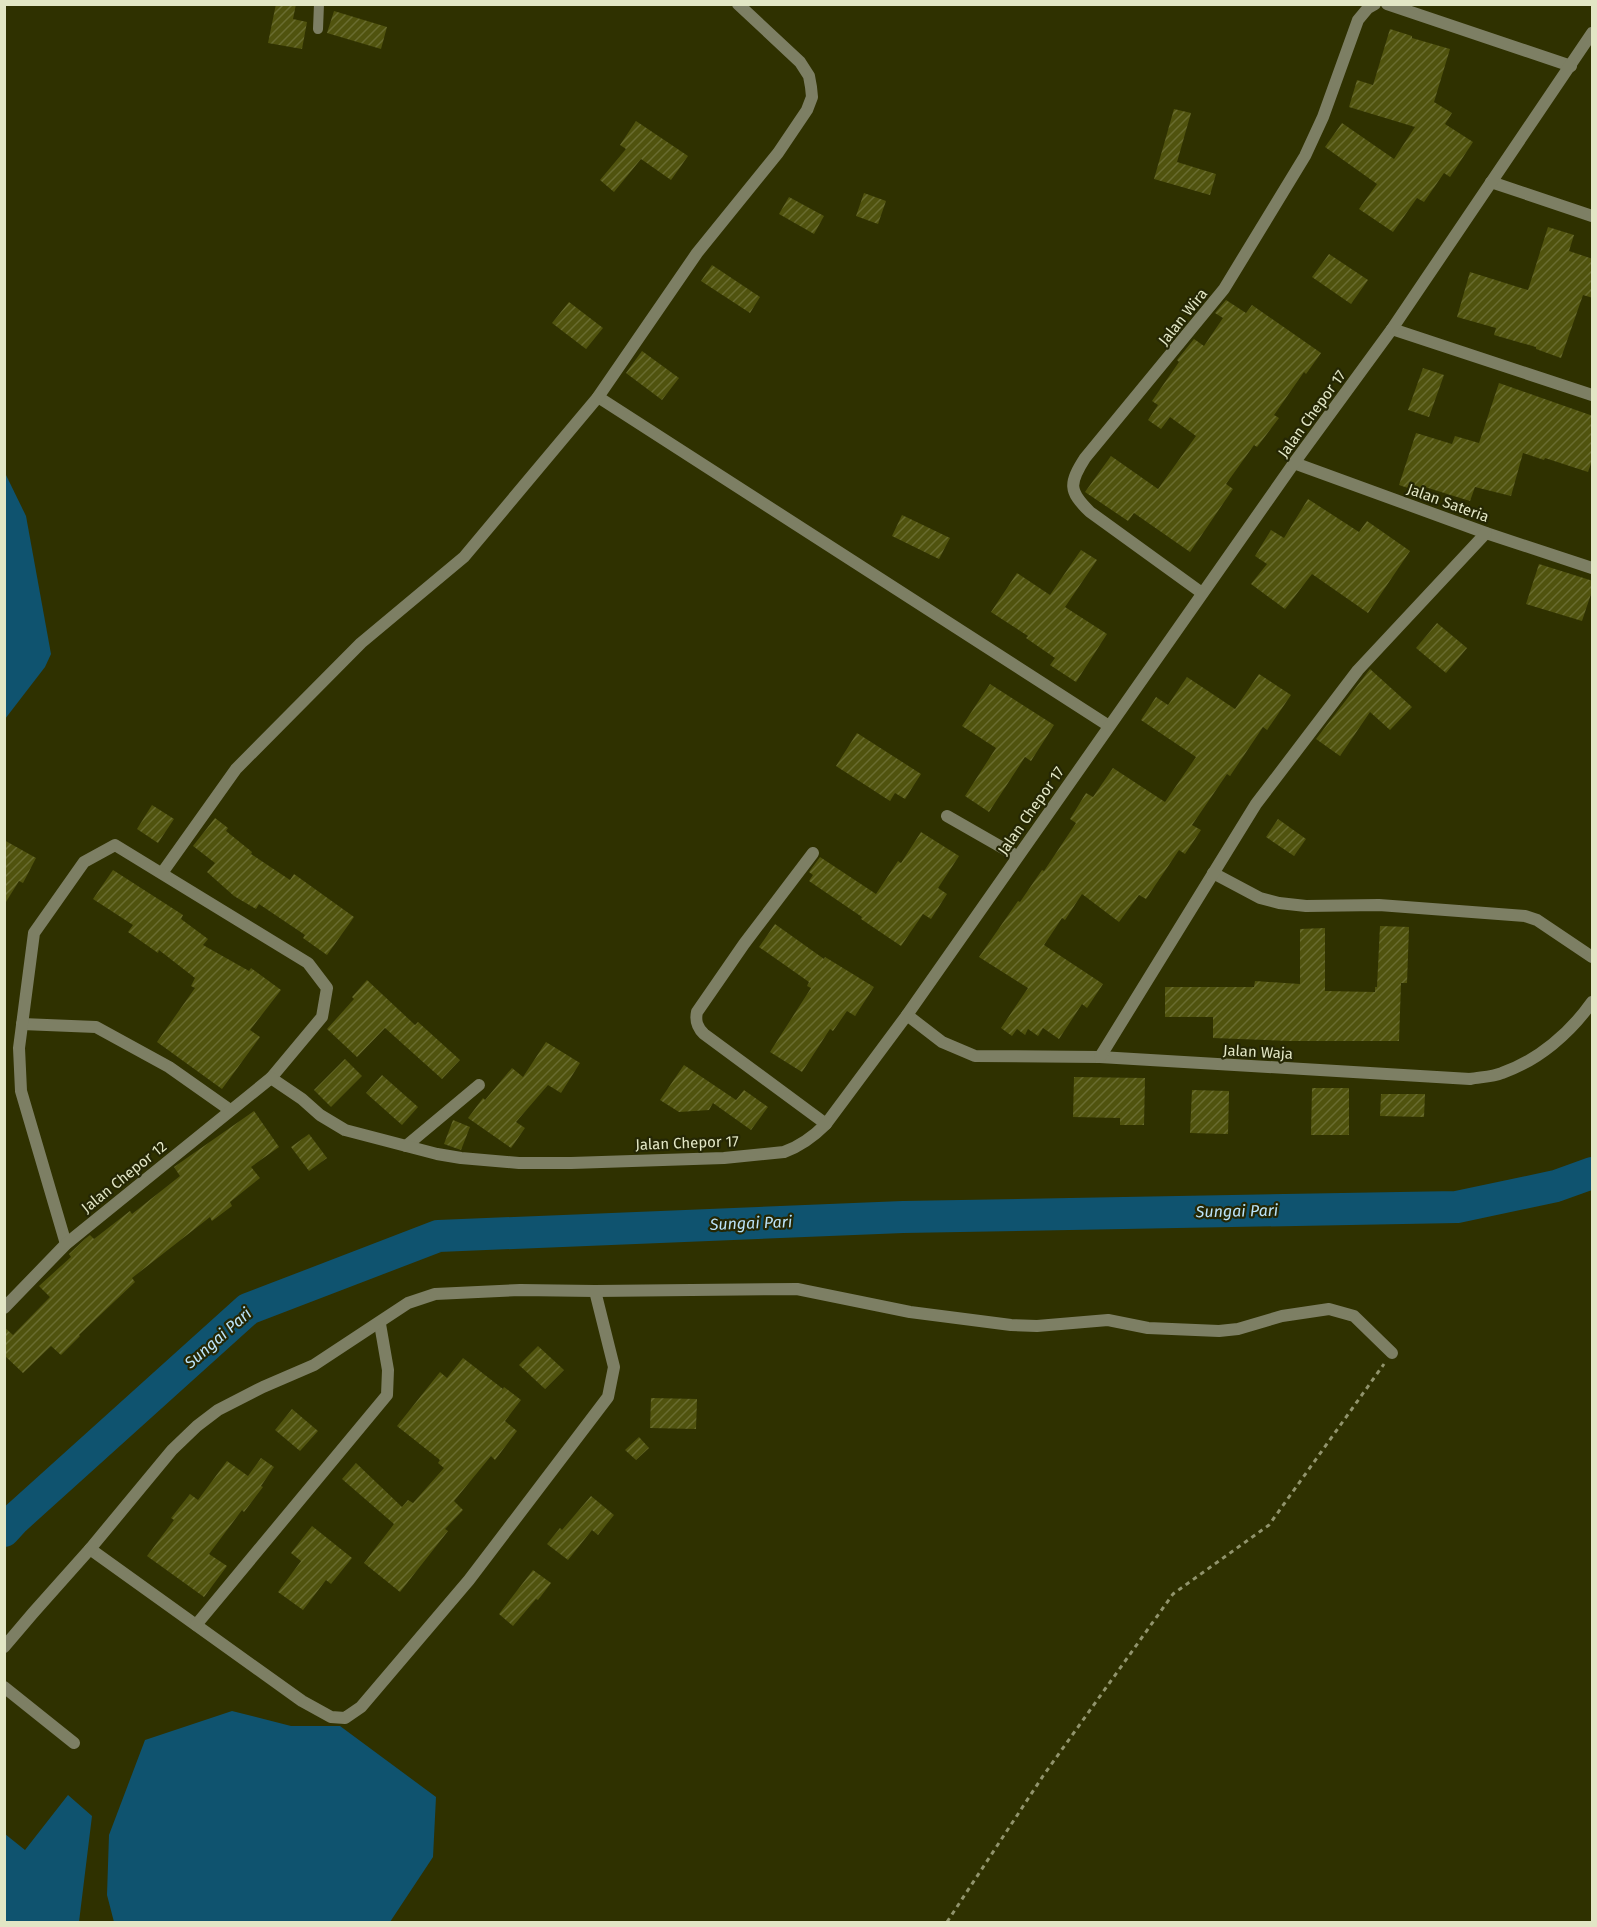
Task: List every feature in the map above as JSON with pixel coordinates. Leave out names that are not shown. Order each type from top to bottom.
[{"type":"street","points":[[162,873],[236,769],[361,643],[464,557],[598,397],[697,253],[778,153],[807,110],[812,97],[809,76],[800,62],[738,4]]},
{"type":"street","name":"Jalan Wira","points":[[1202,593],[1089,512],[1073,493],[1074,478],[1085,458],[1224,289],[1305,156],[1323,117],[1358,20],[1368,8],[1376,4]]},
{"type":"street","points":[[1387,4],[1571,66]]},
{"type":"street","name":"Jalan Chepor 17","points":[[271,1078],[336,1125],[357,1134],[461,1158],[519,1163],[724,1158],[784,1152],[814,1136],[826,1124],[907,1015],[1202,593],[1392,329],[1593,33]]},
{"type":"street","points":[[1491,182],[1593,216]]},
{"type":"street","points":[[1392,329],[1593,395]]},
{"type":"street","points":[[598,397],[1109,726]]},
{"type":"street","name":"Jalan Sateria","points":[[1294,464],[1486,533],[1593,568]]},
{"type":"street","points":[[1100,1058],[1256,804],[1358,670],[1486,533]]},
{"type":"street","points":[[947,816],[1017,856]]},
{"type":"street","name":"Jalan Chepor 12","points":[[4,1308],[66,1244],[271,1078],[322,1017],[327,988],[308,963],[115,845],[84,862],[34,933],[22,1024]]},
{"type":"street","points":[[813,853],[744,944],[697,1012],[696,1018],[697,1027],[704,1034],[826,1124]]},
{"type":"street","points":[[1213,873],[1260,898],[1279,903],[1306,906],[1379,905],[1525,916],[1537,920],[1593,957]]},
{"type":"street","name":"Jalan Waja","points":[[907,1015],[942,1042],[975,1056],[1100,1058],[1470,1079],[1500,1074],[1526,1063],[1578,1023],[1593,1002]]},
{"type":"street","points":[[66,1244],[21,1091],[19,1048],[22,1024],[96,1027],[169,1067],[230,1110]]},
{"type":"street","points":[[406,1146],[479,1085]]},
{"type":"street","points":[[4,1647],[90,1549],[172,1450],[197,1426],[218,1410],[314,1365],[380,1324],[408,1303],[435,1294],[497,1290],[796,1288],[910,1312],[1011,1325],[1037,1326],[1108,1320],[1148,1328],[1220,1331],[1238,1329],[1282,1316],[1329,1309],[1354,1316],[1392,1353]]},
{"type":"street","points":[[90,1549],[302,1701],[331,1717],[345,1718],[361,1707],[469,1580],[608,1397],[614,1367],[596,1291]]},
{"type":"street","points":[[196,1625],[387,1395],[388,1370],[380,1324]]},
{"type":"street","points":[[4,1687],[75,1743]]},
{"type":"lane","points":[[318,29],[319,4]]},
{"type":"path","points":[[947,1923],[1043,1776],[1173,1594],[1269,1525],[1392,1353]]},
{"type":"water","points":[[5,473],[26,516],[51,654],[45,667],[5,719]]},
{"type":"water","points":[[232,1711],[291,1726],[340,1726],[436,1797],[433,1857],[390,1922],[114,1922],[107,1895],[109,1835],[145,1740]]},
{"type":"water","points":[[68,1795],[92,1816],[79,1922],[5,1922],[5,1834],[25,1850]]},
{"type":"building","points":[[276,4],[296,4],[293,19],[307,22],[302,49],[268,43]]},
{"type":"building","points":[[334,11],[387,27],[381,49],[327,33]]},
{"type":"building","points":[[1390,29],[1450,49],[1434,102],[1452,113],[1445,124],[1473,142],[1450,177],[1444,173],[1424,202],[1417,198],[1393,232],[1359,209],[1377,184],[1325,147],[1342,123],[1394,159],[1415,127],[1349,107],[1357,80],[1373,85]]},
{"type":"building","points":[[1174,109],[1191,113],[1177,162],[1216,174],[1210,195],[1154,179]]},
{"type":"building","points":[[636,121],[688,156],[671,180],[641,159],[614,192],[600,180],[626,149],[620,145]]},
{"type":"building","points":[[864,193],[886,201],[878,224],[856,216]]},
{"type":"building","points":[[789,197],[824,216],[814,234],[779,214]]},
{"type":"building","points":[[1548,227],[1574,235],[1569,251],[1593,259],[1593,298],[1583,295],[1561,358],[1536,349],[1536,347],[1494,335],[1496,328],[1457,317],[1470,272],[1528,290]]},
{"type":"building","points":[[1329,254],[1368,280],[1351,304],[1312,277]]},
{"type":"building","points":[[712,265],[760,297],[750,313],[701,281]]},
{"type":"building","points":[[1226,300],[1246,313],[1252,305],[1321,353],[1306,374],[1304,372],[1274,415],[1279,418],[1257,447],[1254,445],[1226,484],[1233,489],[1190,552],[1134,513],[1128,521],[1085,492],[1111,456],[1158,489],[1196,436],[1170,417],[1161,429],[1148,420],[1158,405],[1152,401],[1179,362],[1177,360],[1194,339],[1204,346],[1223,318],[1215,313]]},
{"type":"building","points":[[569,302],[603,328],[586,349],[552,323]]},
{"type":"building","points":[[642,351],[679,378],[662,400],[626,373]]},
{"type":"building","points":[[1423,368],[1444,375],[1429,417],[1408,410]]},
{"type":"building","points":[[1499,383],[1593,416],[1593,458],[1588,472],[1523,453],[1511,496],[1475,487],[1470,501],[1425,487],[1423,493],[1399,485],[1416,433],[1452,444],[1455,436],[1479,443]]},
{"type":"building","points":[[1308,499],[1359,532],[1367,521],[1410,551],[1368,613],[1312,574],[1285,609],[1251,584],[1267,564],[1255,556],[1271,530],[1284,538]]},
{"type":"building","points":[[902,515],[950,538],[939,559],[892,536]]},
{"type":"building","points":[[1081,550],[1097,560],[1065,607],[1107,634],[1076,682],[1050,665],[1055,658],[1026,638],[1028,636],[991,612],[1017,573],[1050,595]]},
{"type":"building","points":[[1539,564],[1593,581],[1593,588],[1582,621],[1526,604]]},
{"type":"building","points":[[1437,623],[1467,648],[1446,673],[1416,648]]},
{"type":"building","points":[[1370,669],[1412,707],[1390,730],[1370,712],[1340,756],[1316,739]]},
{"type":"building","points":[[1259,674],[1291,695],[1267,730],[1263,727],[1230,776],[1227,774],[1192,825],[1201,830],[1185,854],[1179,850],[1146,899],[1139,895],[1119,922],[1082,894],[1065,920],[1062,918],[1044,945],[1103,984],[1087,1008],[1082,1004],[1059,1039],[1043,1028],[1038,1036],[1028,1029],[1025,1035],[1017,1029],[1012,1036],[1001,1028],[1028,988],[979,957],[1018,901],[1020,902],[1042,870],[1044,871],[1076,823],[1070,819],[1086,793],[1093,797],[1113,768],[1165,802],[1196,757],[1141,720],[1156,697],[1168,705],[1187,677],[1235,709]]},
{"type":"building","points":[[990,684],[1054,725],[1031,761],[1025,757],[989,812],[965,796],[996,748],[962,726]]},
{"type":"building","points":[[857,733],[921,774],[905,799],[895,793],[890,801],[836,766]]},
{"type":"building","points":[[152,805],[174,819],[158,843],[137,829]]},
{"type":"building","points":[[215,818],[228,828],[226,831],[252,852],[251,854],[290,880],[294,874],[354,917],[327,955],[303,938],[305,935],[259,904],[256,909],[234,896],[207,872],[215,863],[193,846]]},
{"type":"building","points":[[1278,819],[1306,839],[1294,856],[1266,837]]},
{"type":"building","points":[[921,832],[959,856],[938,888],[947,894],[931,919],[923,914],[901,946],[809,881],[813,875],[809,872],[820,857],[876,894],[898,861],[901,863]]},
{"type":"building","points":[[4,840],[36,858],[23,883],[19,881],[4,905]]},
{"type":"building","points":[[113,870],[183,915],[181,919],[208,939],[203,945],[249,971],[251,968],[281,990],[250,1030],[260,1037],[222,1089],[157,1042],[195,988],[191,986],[195,978],[159,950],[158,953],[128,932],[133,925],[93,899]]},
{"type":"building","points":[[775,924],[824,959],[825,957],[874,987],[855,1016],[847,1011],[833,1031],[830,1029],[802,1072],[770,1052],[811,988],[807,986],[809,982],[759,947]]},
{"type":"building","points":[[1380,926],[1409,927],[1407,983],[1401,983],[1399,1041],[1213,1038],[1213,1017],[1165,1017],[1165,987],[1254,987],[1255,981],[1300,984],[1300,929],[1325,928],[1325,991],[1375,992]]},
{"type":"building","points":[[367,980],[415,1025],[418,1022],[460,1060],[442,1079],[385,1028],[357,1057],[327,1029],[354,999],[352,997]]},
{"type":"building","points":[[546,1042],[580,1063],[561,1093],[548,1085],[516,1122],[525,1128],[511,1148],[468,1118],[483,1098],[485,1100],[512,1068],[523,1077]]},
{"type":"building","points":[[345,1059],[362,1076],[331,1107],[314,1090]]},
{"type":"building","points":[[684,1065],[736,1100],[744,1090],[768,1107],[751,1130],[713,1103],[709,1110],[679,1112],[660,1100]]},
{"type":"building","points":[[382,1075],[418,1107],[402,1125],[366,1093]]},
{"type":"building","points":[[1074,1077],[1145,1078],[1144,1125],[1120,1125],[1120,1118],[1073,1117]]},
{"type":"building","points":[[1312,1088],[1349,1088],[1349,1135],[1311,1135]]},
{"type":"building","points":[[1192,1090],[1229,1091],[1228,1134],[1190,1133]]},
{"type":"building","points":[[1381,1094],[1425,1094],[1424,1117],[1380,1116]]},
{"type":"building","points":[[254,1111],[279,1147],[251,1167],[260,1178],[230,1202],[232,1206],[212,1221],[210,1217],[132,1278],[135,1282],[61,1355],[51,1346],[23,1373],[4,1355],[4,1327],[13,1335],[50,1297],[39,1286],[71,1257],[69,1254],[90,1235],[94,1239],[130,1211],[132,1214],[180,1176],[174,1167]]},
{"type":"building","points":[[453,1120],[470,1127],[461,1150],[444,1144]]},
{"type":"building","points":[[309,1134],[327,1158],[309,1171],[291,1147]]},
{"type":"building","points":[[538,1346],[564,1370],[545,1389],[519,1365]]},
{"type":"building","points":[[463,1358],[521,1400],[505,1421],[517,1431],[495,1460],[491,1456],[454,1501],[463,1510],[445,1529],[448,1531],[400,1592],[364,1563],[394,1524],[342,1479],[356,1463],[402,1507],[408,1500],[413,1503],[444,1468],[438,1463],[440,1460],[397,1426],[440,1372],[447,1378]]},
{"type":"building","points":[[651,1398],[697,1399],[696,1429],[650,1428]]},
{"type":"building","points":[[292,1409],[318,1431],[300,1451],[275,1430]]},
{"type":"building","points":[[639,1437],[649,1448],[636,1460],[625,1450]]},
{"type":"building","points":[[261,1458],[274,1467],[261,1486],[263,1487],[244,1512],[242,1510],[209,1554],[227,1566],[204,1597],[147,1556],[174,1520],[171,1518],[190,1494],[198,1500],[227,1461],[248,1476]]},
{"type":"building","points":[[591,1496],[614,1515],[598,1535],[592,1530],[568,1560],[547,1544]]},
{"type":"building","points":[[312,1526],[352,1558],[331,1584],[326,1580],[303,1610],[278,1592],[301,1561],[291,1553]]},
{"type":"building","points":[[533,1570],[551,1583],[513,1626],[499,1614]]},
{"type":"waterway","name":"Sungai Pari","points":[[4,1531],[248,1309],[438,1236],[903,1217],[1457,1207],[1556,1186],[1592,1173]]}]
